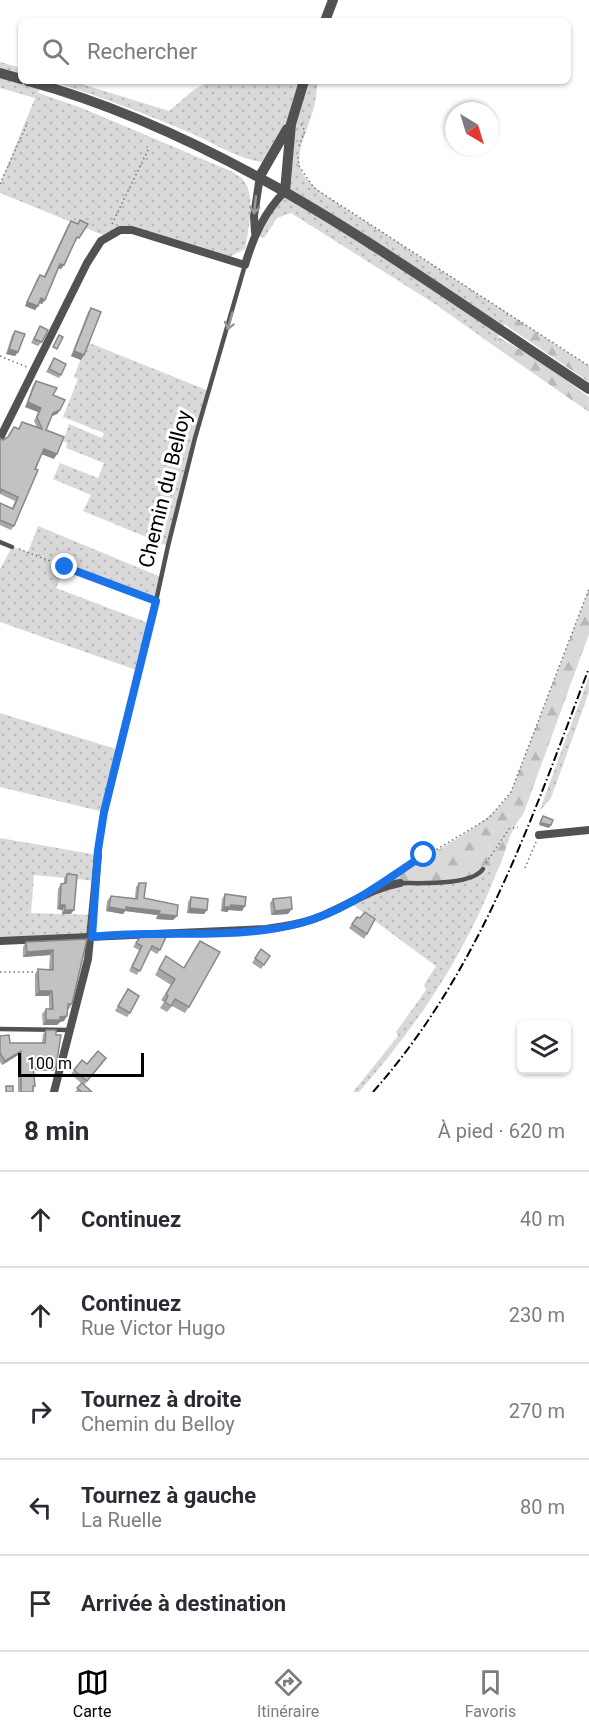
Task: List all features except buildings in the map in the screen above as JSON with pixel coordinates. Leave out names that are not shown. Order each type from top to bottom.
[{"type":"street","points":[[326,18],[333,0]]},
{"type":"street","points":[[0,73],[18,78]]},
{"type":"street","points":[[38,84],[101,104],[163,129],[260,176],[589,389]]},
{"type":"street","points":[[0,438],[73,288],[101,241],[112,234],[132,230],[245,265],[255,234],[269,208],[285,191],[291,124],[303,84]]},
{"type":"street","points":[[255,234],[254,216],[260,176],[291,124]]},
{"type":"street","points":[[539,835],[589,830]]},
{"type":"street","name":"Chemin du Belloy","points":[[54,1092],[92,937],[98,855]]},
{"type":"street","points":[[0,941],[238,931],[301,923],[326,914],[380,886],[400,883]]},
{"type":"lane","name":"Chemin du Belloy","points":[[98,855],[108,794],[195,438],[245,265]]},
{"type":"lane","points":[[0,542],[12,547]]},
{"type":"lane","points":[[400,883],[460,880],[479,874],[483,869]]},
{"type":"lane","points":[[0,1029],[70,1030]]},
{"type":"path","points":[[294,112],[305,131],[299,147]]},
{"type":"path","points":[[0,184],[27,124]]},
{"type":"path","points":[[112,234],[114,219],[149,148]]},
{"type":"path","points":[[298,157],[299,166],[314,188],[589,366]]},
{"type":"path","points":[[0,356],[33,369]]},
{"type":"path","points":[[12,547],[156,601]]},
{"type":"path","points":[[393,876],[489,818],[506,800],[589,590]]},
{"type":"path","points":[[483,869],[498,842],[509,829],[518,827]]},
{"type":"path","points":[[525,868],[539,835]]},
{"type":"path","points":[[0,972],[45,972]]},
{"type":"green space","points":[[0,62],[18,67],[18,84],[42,85],[38,93],[82,108],[233,172],[243,180],[250,195],[245,249],[225,259],[132,230],[103,235],[0,193],[0,184],[35,98],[0,88]]},
{"type":"green space","points":[[59,84],[82,84],[169,111],[204,84],[318,84],[314,106],[302,143],[299,164],[308,181],[334,201],[509,314],[498,337],[497,348],[435,304],[291,213],[277,218],[264,238],[255,234],[285,191],[290,126],[268,163],[246,158],[186,131]]},
{"type":"green space","points":[[509,314],[589,366],[589,382],[504,324]]},
{"type":"green space","points":[[498,337],[537,359],[589,397],[589,412],[497,348]]},
{"type":"green space","points":[[87,342],[209,391],[168,546],[83,511],[91,495],[53,479],[60,463],[98,478],[104,463],[66,448],[67,443],[63,441],[69,424],[102,438],[104,433],[63,417],[78,379],[74,377]]},
{"type":"green space","points":[[38,526],[161,577],[156,601],[65,567],[56,588],[151,624],[139,671],[0,622],[0,569],[12,547],[28,552]]},
{"type":"green space","points":[[589,589],[589,634],[523,815],[510,836],[496,874],[483,869],[460,880],[380,886],[468,832],[499,807],[511,792]]},
{"type":"green space","points":[[589,676],[589,692],[551,798],[539,812]]},
{"type":"green space","points":[[0,713],[119,750],[104,812],[0,787]]},
{"type":"green space","points":[[0,838],[98,855],[97,881],[34,875],[31,913],[94,915],[92,937],[0,941]]},
{"type":"green space","points":[[483,869],[496,874],[454,962],[400,1042],[359,1092],[353,1092],[398,1036],[396,1032],[426,990],[424,985],[436,966],[349,902],[380,886]]},
{"type":"railway","points":[[373,1092],[411,1045],[474,944],[524,836],[589,668]]},
{"type":"route","points":[[65,567],[156,601],[104,812],[98,850],[92,937],[229,932],[301,923],[326,914],[380,886],[424,855]]}]
